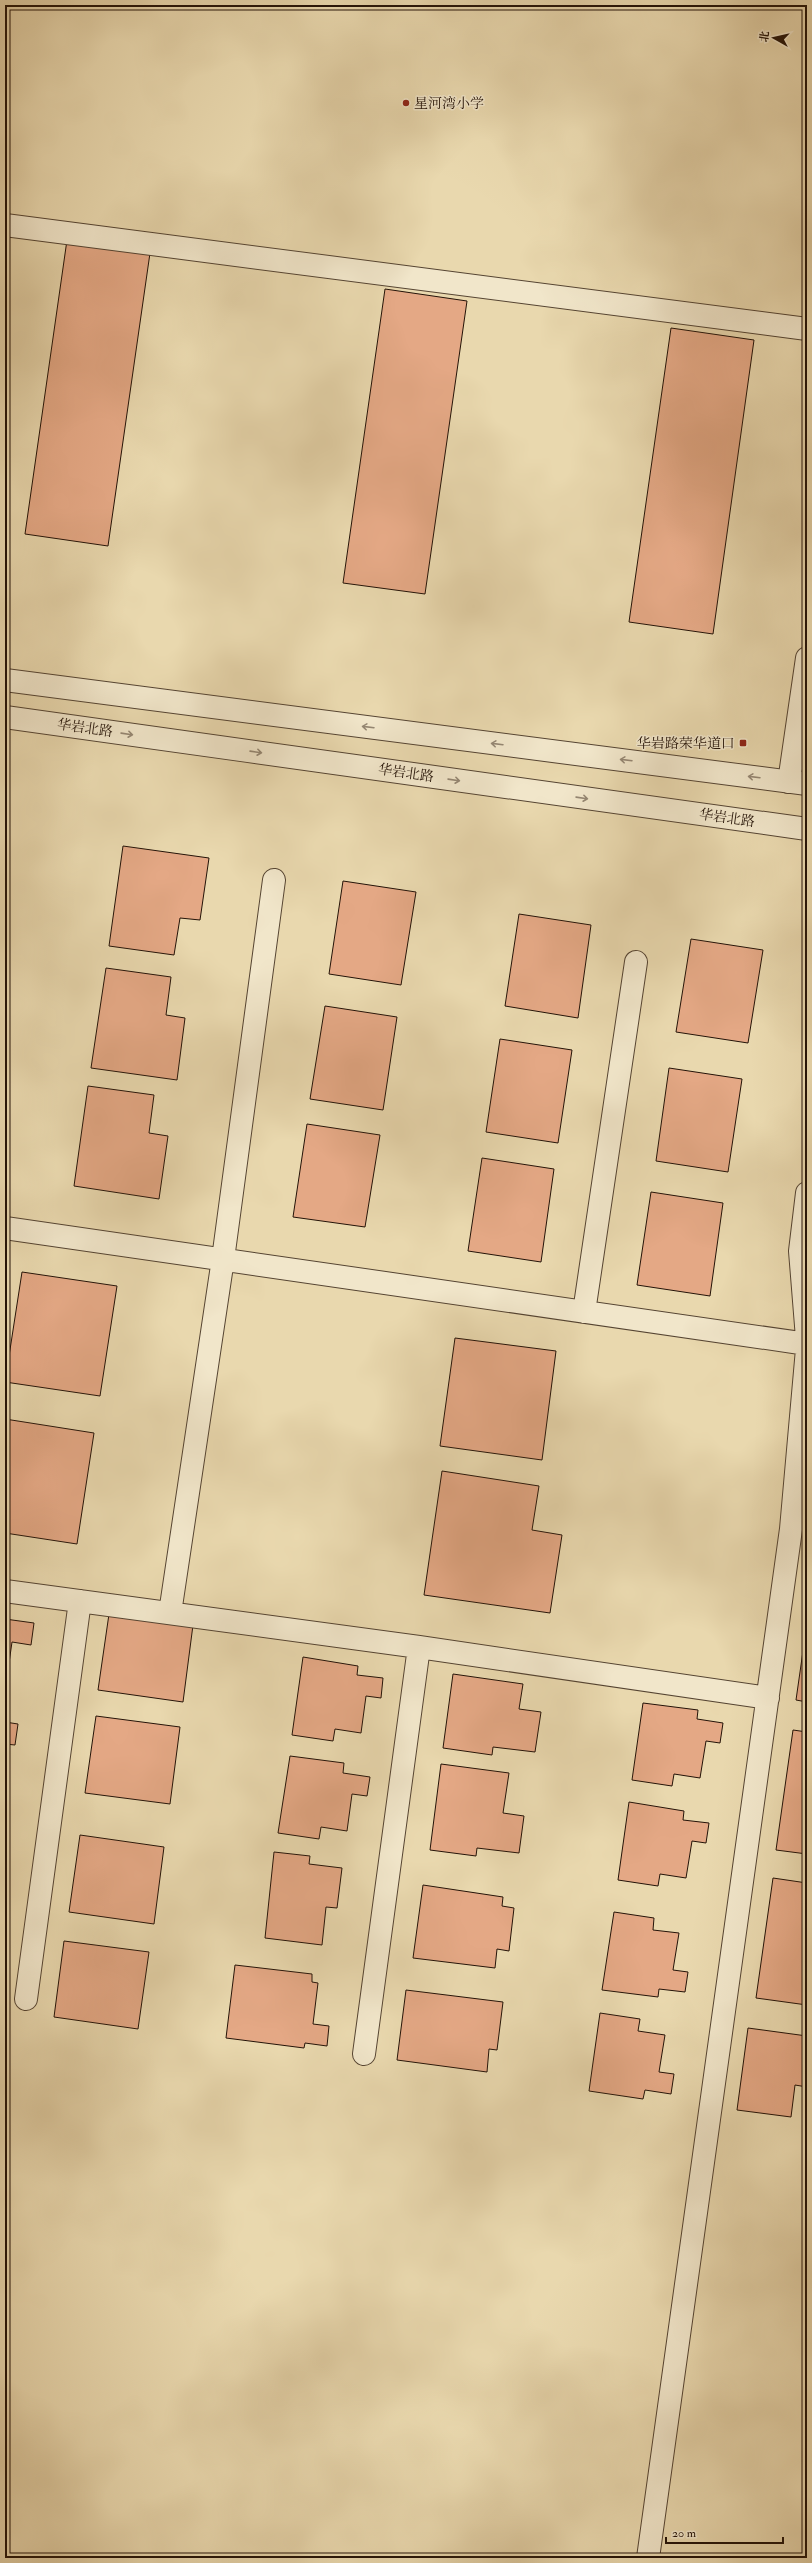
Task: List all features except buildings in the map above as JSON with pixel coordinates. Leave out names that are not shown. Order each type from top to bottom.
[{"type":"street","points":[[5,225],[807,329]]},
{"type":"street","points":[[5,680],[798,783],[807,658]]},
{"type":"street","name":"华岩北路","points":[[5,717],[807,829]]},
{"type":"street","points":[[170,1613],[223,1259],[274,880]]},
{"type":"street","points":[[584,1312],[636,962]]},
{"type":"street","points":[[807,1192],[800,1251],[807,1338]]},
{"type":"street","points":[[5,1228],[807,1344]]},
{"type":"street","points":[[648,2558],[768,1698],[799,1530],[807,1349]]},
{"type":"street","points":[[5,1591],[419,1647],[768,1698]]},
{"type":"street","points":[[26,1999],[80,1601]]},
{"type":"street","points":[[364,2054],[419,1647]]},
{"type":"place","name":"星河湾小学","points":[[406,103]]},
{"type":"place","name":"华岩路荣华道口","points":[[743,743]]}]
